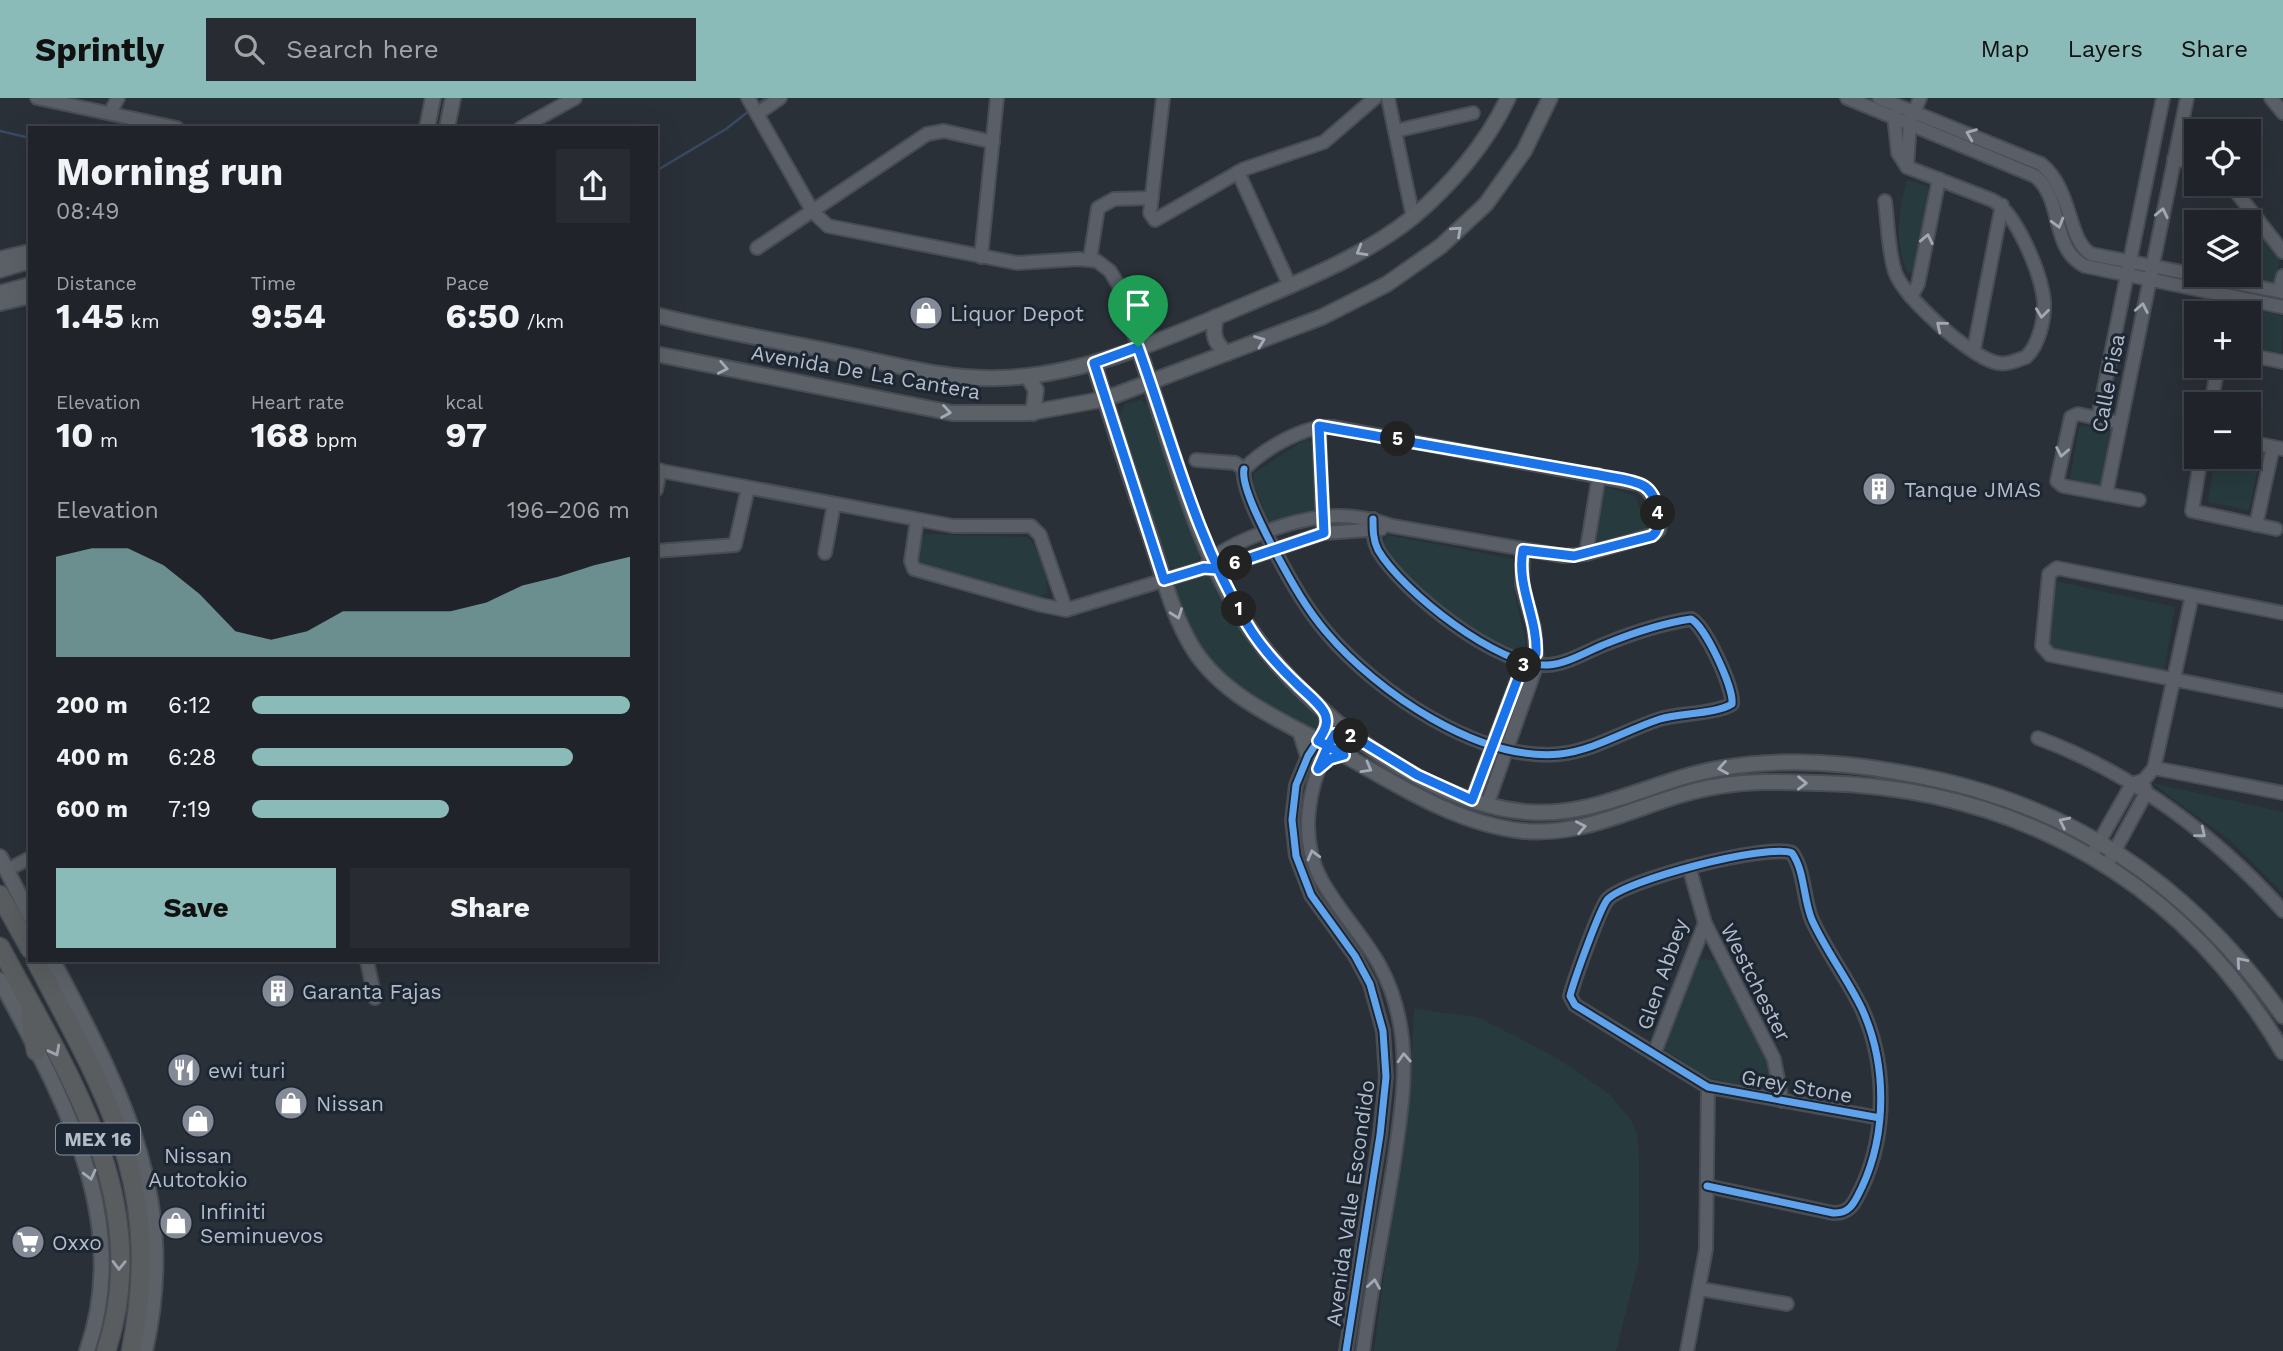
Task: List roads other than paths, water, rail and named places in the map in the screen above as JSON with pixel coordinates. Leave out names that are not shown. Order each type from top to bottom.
[{"type":"highway","points":[[0,895],[28,945]]},
{"type":"highway","name":"MEX 16","points":[[0,947],[90,1119],[110,1176],[118,1222],[119,1275],[116,1308],[106,1351]]},
{"type":"highway","name":"MEX 16","points":[[37,962],[107,1098],[132,1173],[142,1256],[138,1310],[131,1351]]},
{"type":"highway","points":[[44,962],[46,980]]},
{"type":"highway","points":[[27,998],[36,1051]]},
{"type":"main road","points":[[427,126],[433,98]]},
{"type":"main road","points":[[447,126],[453,98]]},
{"type":"main road","name":"Avenida De La Cantera","points":[[658,315],[939,373],[996,378],[1028,377],[1094,363],[1290,286],[1368,248],[1413,217],[1470,158],[1508,98]]},
{"type":"main road","name":"Avenida De La Cantera","points":[[658,354],[952,413],[1033,413],[1105,399],[1347,307],[1387,284],[1441,246],[1486,204],[1511,171],[1550,98]]},
{"type":"main road","points":[[0,259],[28,252]]},
{"type":"main road","points":[[0,270],[28,262]]},
{"type":"main road","points":[[0,293],[28,286]]},
{"type":"main road","points":[[0,303],[28,296]]},
{"type":"main road","points":[[1216,317],[1213,335],[1227,354]]},
{"type":"main road","points":[[1138,347],[1211,565],[1252,632],[1325,713],[1353,736],[1417,775],[1472,800],[1530,813],[1577,810],[1687,776],[1745,765],[1800,762],[1883,769],[1933,778],[2006,797],[2050,815],[2099,841],[2158,881],[2202,919],[2247,969],[2283,1016]]},
{"type":"main road","points":[[1094,363],[1164,580],[1182,627],[1210,671],[1235,694],[1448,809],[1497,826],[1537,832],[1592,825],[1681,794],[1719,786],[1767,782],[1847,784],[1929,794],[1984,808],[2029,825],[2091,856],[2170,912],[2205,946],[2253,1004],[2283,1052]]},
{"type":"main road","points":[[1028,377],[1036,390],[1033,413]]},
{"type":"main road","points":[[1300,731],[1308,756]]},
{"type":"main road","points":[[1847,784],[1883,769]]},
{"type":"main road","points":[[3,864],[28,912]]},
{"type":"main road","points":[[53,962],[125,1106],[148,1182],[154,1212],[156,1265],[153,1312],[145,1351]]},
{"type":"main road","points":[[0,980],[85,1153],[93,1185],[102,1254],[98,1306],[87,1351]]},
{"type":"street","points":[[37,98],[168,126]]},
{"type":"street","points":[[110,113],[118,98]]},
{"type":"street","points":[[525,126],[575,98]]},
{"type":"street","points":[[748,98],[813,212],[834,229],[1030,264],[1094,260],[1110,271],[1119,286],[1138,347]]},
{"type":"street","points":[[757,114],[780,98]]},
{"type":"street","points":[[981,257],[997,98]]},
{"type":"street","points":[[1163,98],[1151,216],[1159,219],[1238,172],[1324,142],[1375,98]]},
{"type":"street","points":[[1388,98],[1413,217]]},
{"type":"street","points":[[1847,98],[1878,104],[2017,152],[2040,164],[2062,188],[2084,250],[2148,279],[2283,307]]},
{"type":"street","points":[[1907,167],[1912,116],[1920,98]]},
{"type":"street","name":"Calle Pisa","points":[[2098,418],[2163,98]]},
{"type":"street","name":"Calle Pisa","points":[[2106,494],[2187,98]]},
{"type":"street","points":[[2271,98],[2283,113]]},
{"type":"street","points":[[1878,104],[1894,116],[1912,116],[2035,176],[2049,193],[2070,256],[2085,266],[2151,266],[2184,271]]},
{"type":"street","points":[[1395,131],[1472,113]]},
{"type":"street","points":[[1885,201],[1895,271],[1911,297],[1939,327],[1995,363],[2006,364],[2026,357],[2033,350],[2043,314],[2039,282],[2020,234],[2002,205],[1907,167],[1898,152],[1894,116]]},
{"type":"street","points":[[757,248],[934,131],[993,142]]},
{"type":"street","points":[[2012,165],[2017,152]]},
{"type":"street","points":[[2174,159],[2184,161]]},
{"type":"street","points":[[2035,176],[2040,164]]},
{"type":"street","points":[[1238,172],[1290,286]]},
{"type":"street","points":[[1911,297],[1918,284],[1940,179]]},
{"type":"street","points":[[1094,260],[1098,208],[1114,199],[1152,198]]},
{"type":"street","points":[[1975,349],[2002,205]]},
{"type":"street","points":[[2261,229],[2283,252]]},
{"type":"street","points":[[2261,286],[2281,292],[2283,276]]},
{"type":"street","points":[[2232,301],[2233,297]]},
{"type":"street","points":[[2261,357],[2283,362]]},
{"type":"street","points":[[2120,423],[2078,414],[2071,417],[2057,481],[2063,485],[2138,500]]},
{"type":"street","points":[[1211,565],[1267,533],[1323,517],[1392,526],[1564,556],[1586,554],[1652,536],[1659,530],[1661,522],[1645,486],[1599,475],[1319,426],[1301,431],[1244,469]]},
{"type":"street","points":[[1319,426],[1324,533]]},
{"type":"street","points":[[2256,525],[2278,448]]},
{"type":"street","points":[[1196,460],[1235,463],[1244,469]]},
{"type":"street","points":[[1244,469],[1244,482],[1273,548],[1326,633],[1362,668],[1421,711],[1492,745],[1539,754],[1575,751],[1660,719],[1732,704],[1731,691],[1702,628],[1691,619],[1610,642],[1562,662],[1533,660],[1490,646],[1423,600],[1378,550],[1373,525]]},
{"type":"street","points":[[2199,469],[2192,511],[2276,529]]},
{"type":"street","points":[[658,470],[918,520],[969,527],[1035,528],[1066,610]]},
{"type":"street","points":[[1586,554],[1599,475]]},
{"type":"street","points":[[658,551],[735,545],[740,535],[748,488]]},
{"type":"street","points":[[825,553],[834,504]]},
{"type":"street","points":[[918,520],[911,561],[914,569],[1054,609],[1066,610],[1324,533],[1373,525]]},
{"type":"street","points":[[1487,805],[1507,749],[1533,660],[1534,627],[1522,585],[1523,550]]},
{"type":"street","points":[[2283,613],[2062,568],[2049,574],[2042,646],[2046,653],[2283,701]]},
{"type":"street","points":[[2091,856],[2099,841],[2154,768],[2192,596]]},
{"type":"street","points":[[1472,800],[1492,745],[1533,660]]},
{"type":"street","name":"Avenida Valle Escondido","points":[[1325,713],[1326,727],[1311,792],[1308,821],[1312,854],[1321,879],[1367,942],[1386,976],[1399,1020],[1404,1060],[1398,1134],[1363,1351]]},
{"type":"street","points":[[1323,743],[1335,734],[1353,736]]},
{"type":"street","points":[[2038,738],[2070,750],[2141,786],[2230,857],[2282,907]]},
{"type":"street","name":"Avenida Valle Escondido","points":[[1323,743],[1308,756],[1298,776],[1292,808],[1298,867],[1311,895],[1366,974],[1378,1010],[1385,1049],[1383,1119],[1346,1351]]},
{"type":"street","points":[[1318,769],[1330,759],[1344,755]]},
{"type":"street","points":[[2154,768],[2283,793]]},
{"type":"street","points":[[2107,865],[2141,786]]},
{"type":"street","points":[[1687,1351],[1701,1289],[1706,1250],[1708,1087],[1575,1005],[1570,999],[1571,992],[1607,901],[1619,892],[1689,867],[1758,853],[1792,853],[1812,921],[1870,1031],[1878,1061],[1880,1118],[1869,1172],[1852,1207],[1846,1212],[1833,1213],[1707,1186]]},
{"type":"street","points":[[3,864],[28,858]]},
{"type":"street","name":"Glen Abbey","points":[[1654,1054],[1704,923],[1689,867]]},
{"type":"street","name":"Westchester","points":[[1704,923],[1774,1059],[1782,1101]]},
{"type":"street","points":[[367,962],[375,998]]},
{"type":"street","name":"Grey Stone","points":[[1708,1087],[1880,1118]]},
{"type":"street","points":[[1701,1289],[1787,1304]]},
{"type":"waterway","points":[[757,105],[766,98]]},
{"type":"waterway","points":[[658,170],[726,129],[749,111]]},
{"type":"waterway","points":[[0,131],[28,138]]},
{"type":"place","name":"Liquor Depot","points":[[926,313]]},
{"type":"place","name":"Tanque JMAS","points":[[1879,489]]},
{"type":"place","name":"Garanta Fajas","points":[[278,991]]},
{"type":"place","name":"ewi turi","points":[[184,1070]]},
{"type":"place","name":"Nissan","points":[[291,1103]]},
{"type":"place","name":"Nissan Autotokio","points":[[198,1121]]},
{"type":"place","name":"Infiniti Seminuevos","points":[[176,1223]]},
{"type":"place","name":"Oxxo","points":[[28,1242]]}]
